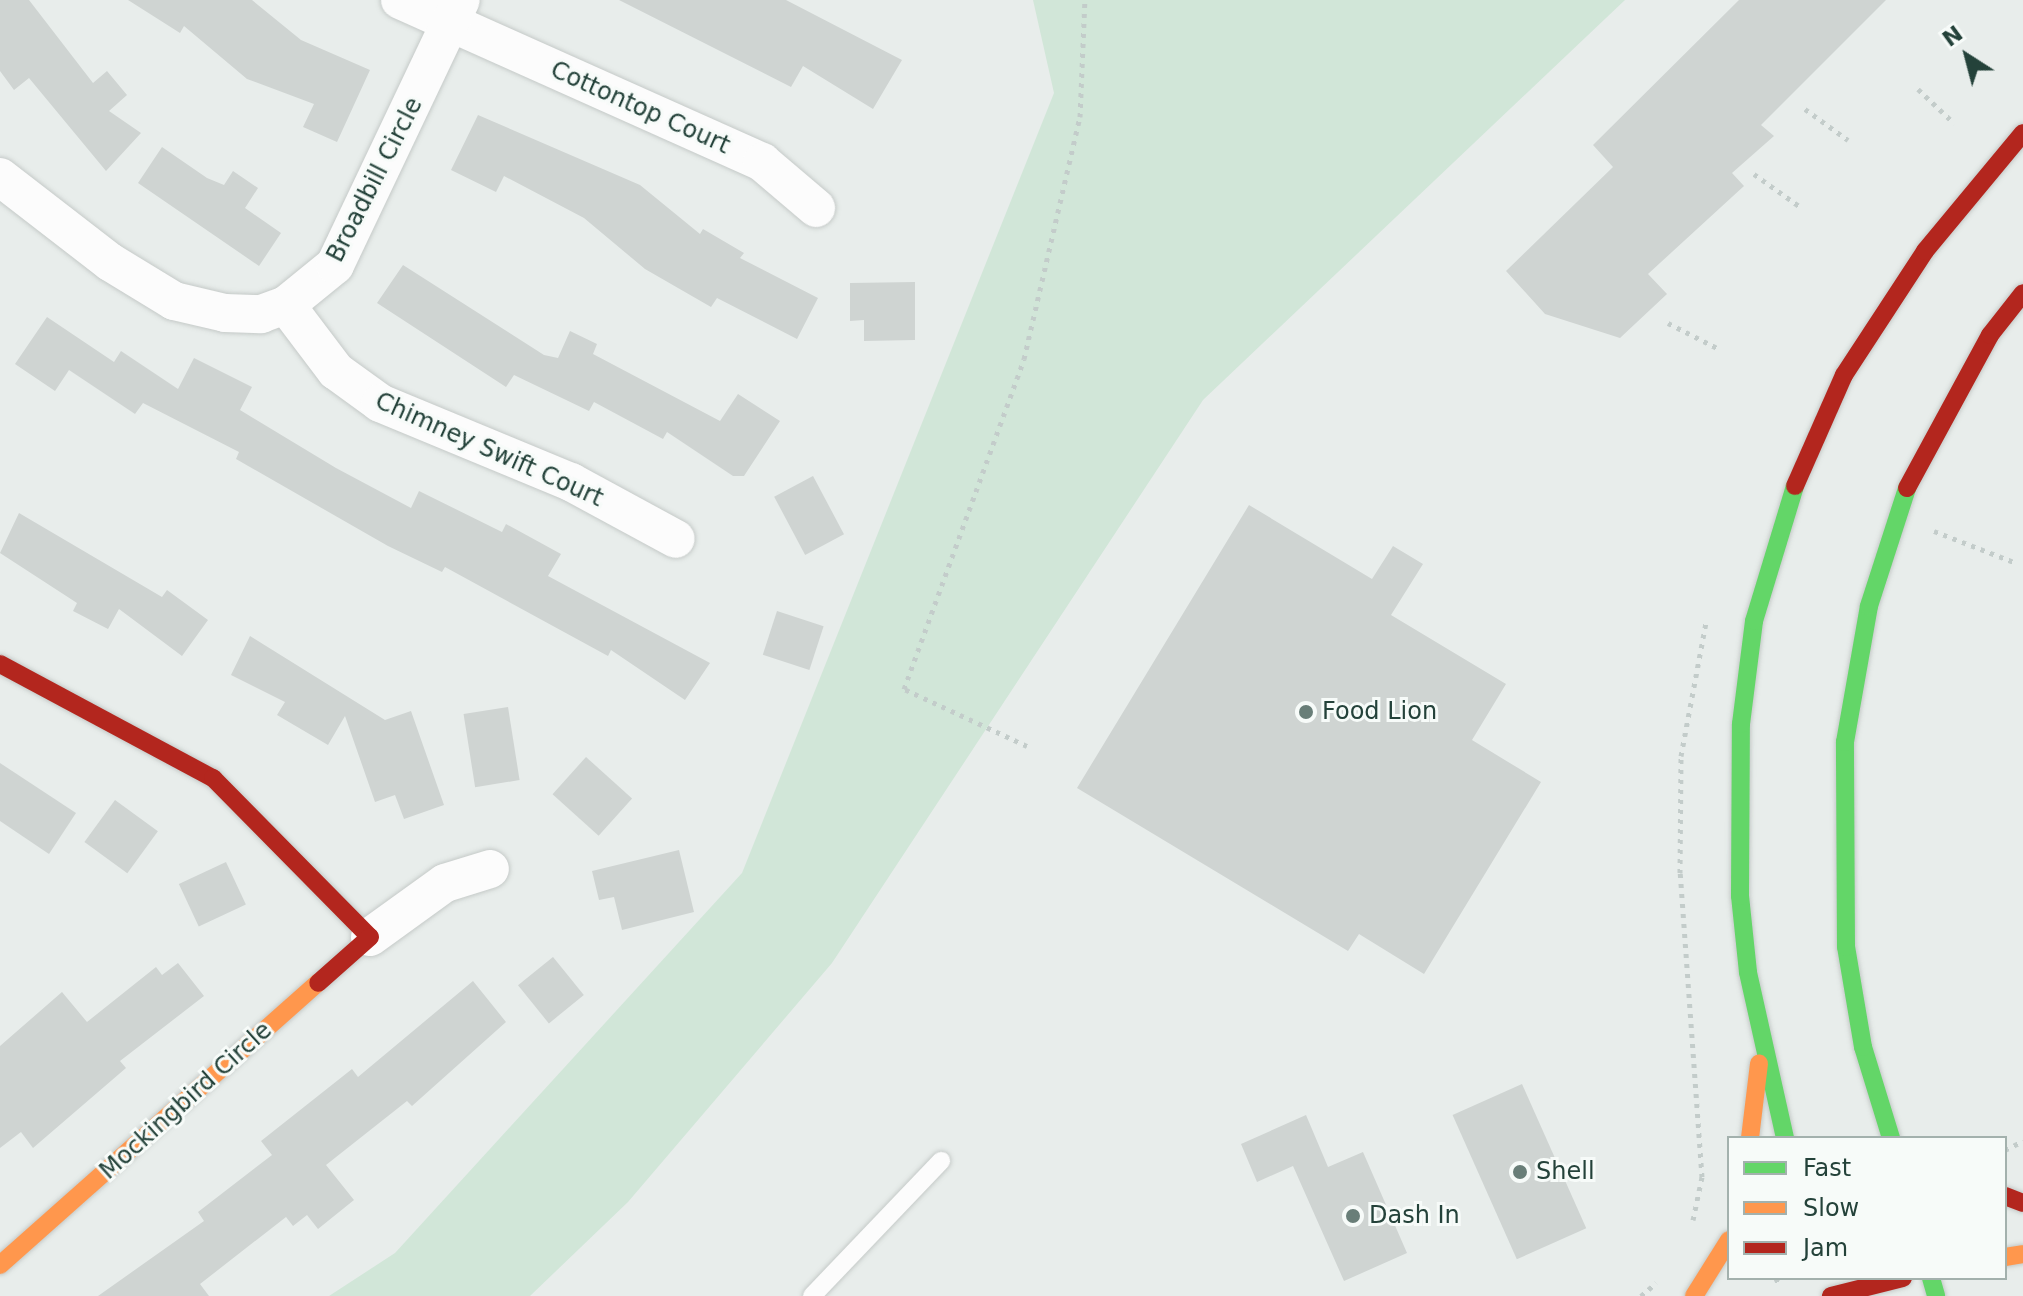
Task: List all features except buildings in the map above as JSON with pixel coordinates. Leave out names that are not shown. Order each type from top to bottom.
[{"type":"main road","points":[[1784,1136],[1762,1046],[1740,896],[1739,797],[1752,634],[1772,552],[1844,375],[1925,251],[2023,133]]},
{"type":"main road","points":[[1890,1136],[1863,1047],[1846,947],[1842,852],[1845,742],[1869,606],[1909,482],[1990,335],[2023,293]]},
{"type":"main road","points":[[0,664],[213,778],[370,937]]},
{"type":"main road","name":"Mockingbird Circle","points":[[0,1265],[370,937]]},
{"type":"main road","points":[[1750,1136],[1762,1046]]},
{"type":"main road","points":[[1863,1047],[1905,1118]]},
{"type":"main road","points":[[1694,1296],[1727,1243]]},
{"type":"main road","points":[[1831,1296],[1895,1280]]},
{"type":"street","name":"Cottontop Court","points":[[400,0],[456,13],[762,162],[816,208]]},
{"type":"street","name":"Broadbill Circle","points":[[0,177],[119,269],[174,301],[225,313],[261,314],[286,305],[335,265],[456,13]]},
{"type":"street","name":"Chimney Swift Court","points":[[286,305],[336,371],[380,403],[571,482],[676,539]]},
{"type":"street","name":"Mockingbird Circle","points":[[370,937],[445,883],[490,869]]},
{"type":"lane","points":[[812,1296],[941,1161]]},
{"type":"path","points":[[1027,746],[904,689],[1024,359],[1080,117],[1085,0]]},
{"type":"path","points":[[1918,89],[1954,123]]},
{"type":"path","points":[[1805,109],[1848,140]]},
{"type":"path","points":[[1754,174],[1799,206]]},
{"type":"path","points":[[1668,323],[1721,350]]},
{"type":"path","points":[[1926,528],[2014,562]]},
{"type":"path","points":[[1691,1228],[1702,1177],[1680,873],[1681,756],[1706,623]]},
{"type":"path","points":[[1641,1296],[1663,1278]]},
{"type":"path","points":[[1777,1280],[1779,1285]]},
{"type":"green space","points":[[1033,0],[1625,0],[1203,400],[832,963],[628,1202],[530,1296],[329,1296],[395,1253],[742,873],[1054,93]]},
{"type":"traffic: fast","points":[[1785,1136],[1748,972],[1740,896],[1741,724],[1754,621],[1795,486]]},
{"type":"traffic: fast","points":[[1890,1136],[1863,1047],[1846,947],[1845,742],[1869,606],[1907,488]]},
{"type":"traffic: fast","points":[[1932,1280],[1936,1296]]},
{"type":"traffic: slow","points":[[0,1265],[318,983]]},
{"type":"traffic: slow","points":[[1750,1136],[1759,1064]]},
{"type":"traffic: slow","points":[[1694,1296],[1727,1243]]},
{"type":"traffic: slow","points":[[2007,1257],[2023,1254]]},
{"type":"traffic: jam","points":[[1795,486],[1844,375],[1925,251],[2023,133]]},
{"type":"traffic: jam","points":[[1907,488],[1990,335],[2023,293]]},
{"type":"traffic: jam","points":[[0,664],[213,778],[370,937],[318,983]]},
{"type":"traffic: jam","points":[[2007,1197],[2023,1203]]},
{"type":"traffic: jam","points":[[1831,1296],[1895,1280]]},
{"type":"place","name":"Food Lion","points":[[1306,712]]},
{"type":"place","name":"Shell","points":[[1520,1172]]},
{"type":"place","name":"Dash In","points":[[1353,1216]]}]
